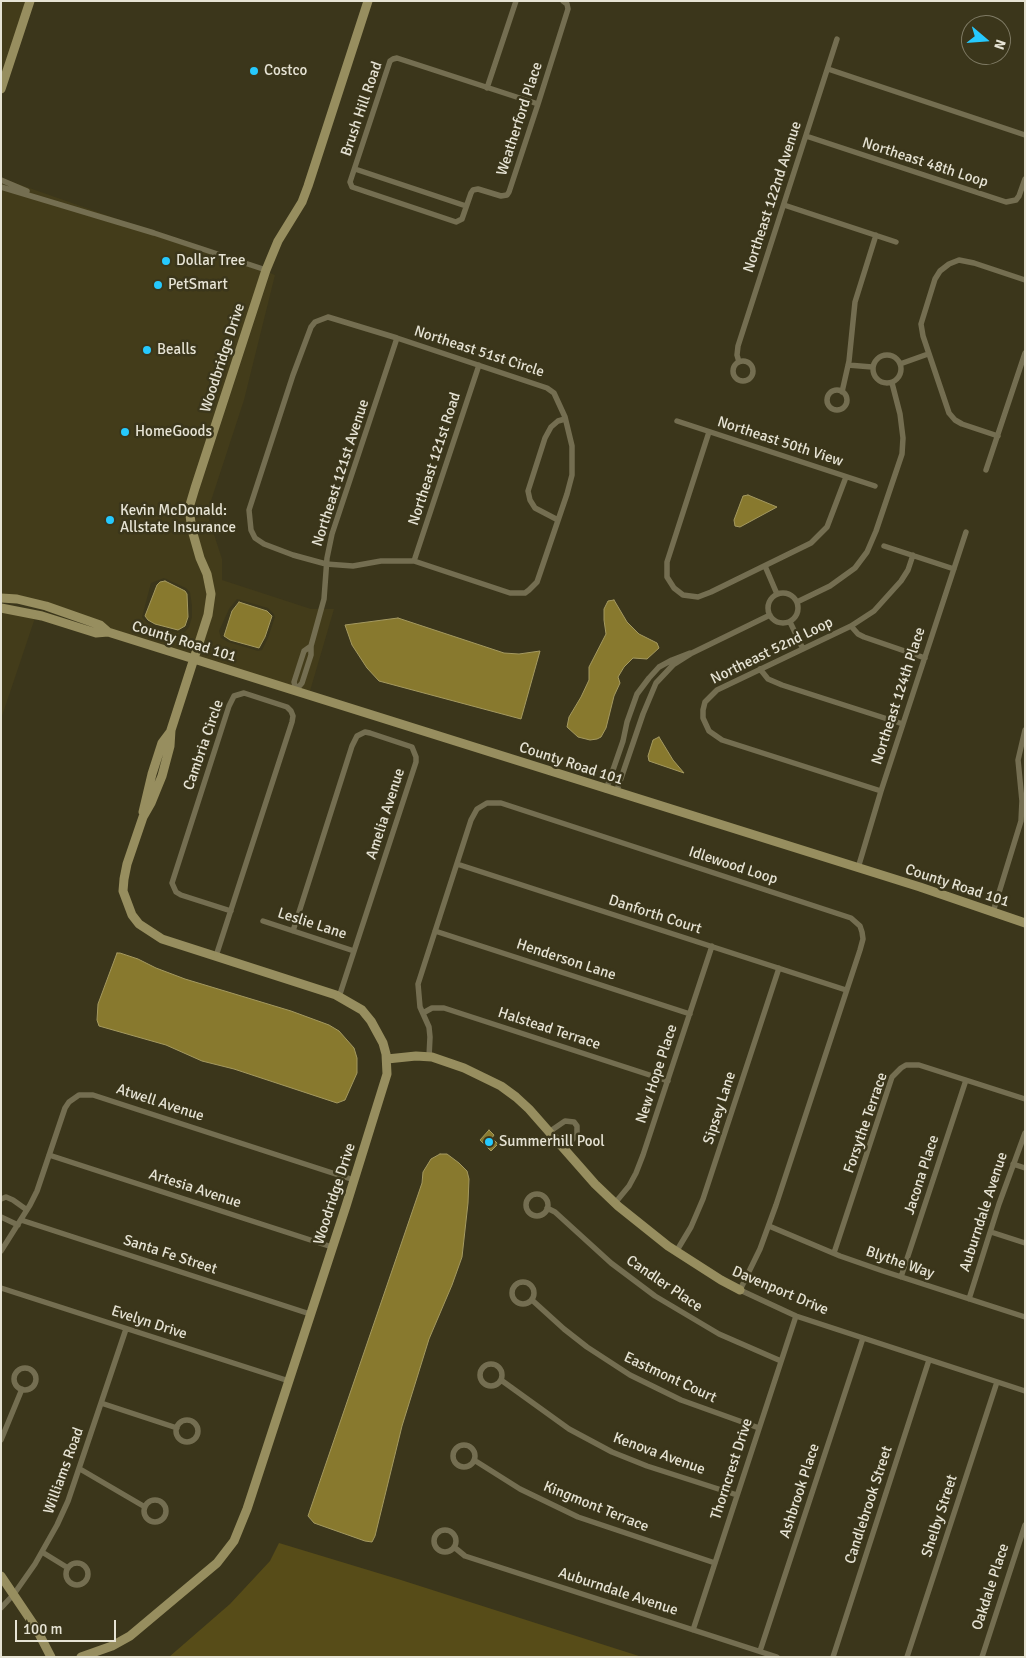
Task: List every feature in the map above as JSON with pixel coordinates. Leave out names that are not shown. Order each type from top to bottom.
[{"type":"street","points":[[1,89],[30,1]]},
{"type":"street","name":"Woodbridge Drive","points":[[143,817],[162,776],[170,746],[171,730],[208,616],[211,594],[207,574],[192,530],[190,508],[266,270],[278,241],[302,202],[368,1]]},
{"type":"street","points":[[487,88],[516,1]]},
{"type":"street","name":"Weatherford Place","points":[[466,206],[471,192],[476,189],[501,196],[508,194],[568,9],[567,4],[563,1]]},
{"type":"street","name":"Northeast 122nd Avenue","points":[[739,362],[737,355],[738,346],[837,39]]},
{"type":"street","name":"Brush Hill Road","points":[[466,206],[462,220],[456,222],[373,196],[352,187],[350,182],[391,60],[397,58],[538,104]]},
{"type":"street","points":[[828,69],[1025,135]]},
{"type":"street","name":"Northeast 48th Loop","points":[[806,136],[1006,202],[1016,200],[1020,196],[1025,179]]},
{"type":"street","points":[[355,169],[466,206]]},
{"type":"street","points":[[1,180],[62,204]]},
{"type":"street","points":[[1,187],[62,204],[266,270]]},
{"type":"street","points":[[784,205],[896,242]]},
{"type":"street","points":[[842,392],[848,365],[855,302],[876,235]]},
{"type":"street","points":[[998,436],[962,424],[949,413],[928,354],[921,324],[935,279],[940,270],[948,264],[959,260],[974,263],[1025,280]]},
{"type":"street","name":"Northeast 51st Circle","points":[[328,317],[335,318],[397,338],[547,388],[554,393],[565,419],[572,446],[572,475],[568,494],[537,582],[533,588],[525,593],[510,593],[414,560],[353,566],[326,564],[292,555],[264,544],[255,538],[249,520],[251,504],[306,338],[315,322],[328,317]]},
{"type":"street","name":"Northeast 121st Avenue","points":[[296,690],[294,682],[304,651],[311,646],[324,599],[326,564],[332,534],[397,338]]},
{"type":"street","points":[[986,470],[1025,353]]},
{"type":"street","points":[[887,354],[895,357],[900,364],[901,372],[899,377],[892,382],[880,382],[874,376],[872,367],[879,357],[887,354]]},
{"type":"street","points":[[900,364],[928,354]]},
{"type":"street","name":"Northeast 121st Road","points":[[414,560],[479,365]]},
{"type":"street","points":[[848,365],[872,367]]},
{"type":"street","points":[[797,602],[830,586],[855,568],[867,552],[895,477],[902,446],[900,414],[892,382]]},
{"type":"street","points":[[558,520],[535,508],[530,500],[528,491],[545,438],[551,427],[558,421],[565,419]]},
{"type":"street","name":"Northeast 50th View","points":[[677,422],[874,486]]},
{"type":"street","points":[[709,432],[667,562],[667,577],[674,588],[683,595],[698,597],[811,543],[827,527],[846,477]]},
{"type":"street","name":"Northeast 124th Place","points":[[858,868],[881,791],[966,532]]},
{"type":"street","points":[[884,546],[954,569]]},
{"type":"street","name":"Northeast 52nd Loop","points":[[881,791],[722,740],[709,731],[703,718],[702,710],[711,694],[717,690],[851,626],[874,611],[890,595],[908,570],[913,555]]},
{"type":"street","points":[[765,566],[777,594]]},
{"type":"street","points":[[786,593],[791,595],[797,602],[797,615],[790,622],[781,623],[770,615],[768,606],[777,594],[786,593]]},
{"type":"street","name":"County Road 101","points":[[1,598],[46,606],[100,625],[108,632]]},
{"type":"street","points":[[27,613],[30,602]]},
{"type":"street","name":"County Road 101","points":[[1,608],[27,613],[96,633],[108,632],[858,868],[1025,923]]},
{"type":"street","points":[[616,793],[643,714],[656,683],[674,665],[692,653],[770,615]]},
{"type":"street","points":[[790,622],[803,649]]},
{"type":"street","points":[[851,626],[858,634],[864,637],[925,658]]},
{"type":"street","points":[[606,790],[637,694],[659,667],[687,653],[692,653]]},
{"type":"street","points":[[760,669],[768,679],[782,685],[903,724]]},
{"type":"street","name":"Cambria Circle","points":[[216,956],[231,911],[293,716],[287,707],[244,693],[239,693],[231,700],[172,883],[176,892],[181,895],[231,911]]},
{"type":"street","points":[[993,912],[1021,822],[1022,801],[1018,760],[1025,730]]},
{"type":"street","name":"Amelia Avenue","points":[[293,931],[352,746],[357,736],[365,732],[408,746],[414,751],[416,756],[339,997]]},
{"type":"street","name":"Idlewood Loop","points":[[429,1057],[429,1027],[418,998],[418,984],[471,820],[477,809],[482,805],[494,802],[509,806],[851,918],[860,926],[863,939],[769,1226],[754,1263],[740,1290]]},
{"type":"street","name":"Woodridge Drive","points":[[82,1657],[112,1646],[130,1636],[207,1572],[227,1552],[234,1541],[242,1523],[289,1381],[387,1074],[387,1059],[383,1043],[362,1010],[339,997],[162,939],[138,924],[132,915],[123,891],[124,879],[143,817]]},
{"type":"street","name":"Danforth Court","points":[[457,864],[846,990]]},
{"type":"street","name":"Leslie Lane","points":[[263,921],[354,951]]},
{"type":"street","name":"Henderson Lane","points":[[435,930],[690,1014]]},
{"type":"street","name":"New Hope Place","points":[[615,1203],[629,1186],[636,1173],[712,946]]},
{"type":"street","name":"Sipsey Lane","points":[[676,1252],[691,1227],[709,1182],[779,968]]},
{"type":"street","name":"Halstead Terrace","points":[[423,1013],[432,1008],[444,1008],[668,1081]]},
{"type":"street","name":"Davenport Drive","points":[[387,1059],[429,1057],[464,1068],[501,1086],[516,1097],[615,1203],[676,1252],[720,1280],[796,1316],[1025,1391]]},
{"type":"street","name":"Forsythe Terrace","points":[[834,1253],[890,1083],[896,1072],[906,1065],[918,1065],[1025,1099]]},
{"type":"street","name":"Jacona Place","points":[[901,1277],[966,1080]]},
{"type":"street","name":"Atwell Avenue","points":[[1,1251],[27,1210],[37,1190],[65,1108],[74,1098],[86,1094],[144,1111],[354,1180]]},
{"type":"street","points":[[549,1132],[565,1121],[574,1122],[578,1130],[577,1135],[563,1148]]},
{"type":"street","name":"Auburndale Avenue","points":[[969,1299],[1025,1133]]},
{"type":"street","name":"Artesia Avenue","points":[[49,1155],[332,1247]]},
{"type":"street","points":[[1013,1164],[1025,1168]]},
{"type":"street","points":[[1,1199],[6,1197],[27,1210]]},
{"type":"street","name":"Candler Place","points":[[547,1208],[554,1212],[611,1263],[655,1296],[719,1334],[781,1361]]},
{"type":"street","points":[[1,1217],[19,1222]]},
{"type":"street","name":"Santa Fe Street","points":[[19,1222],[310,1314]]},
{"type":"street","name":"Blythe Way","points":[[769,1226],[834,1253],[901,1277],[1025,1317]]},
{"type":"street","points":[[991,1232],[1025,1243]]},
{"type":"street","name":"Evelyn Drive","points":[[1,1288],[289,1381]]},
{"type":"street","name":"Eastmont Court","points":[[532,1300],[564,1330],[630,1375],[681,1400],[759,1428]]},
{"type":"street","name":"Thorncrest Drive","points":[[693,1630],[796,1316]]},
{"type":"street","name":"Williams Road","points":[[1,1608],[14,1594],[42,1552],[57,1525],[80,1469],[126,1329]]},
{"type":"street","name":"Ashbrook Place","points":[[760,1651],[863,1338]]},
{"type":"street","name":"Candlebrook Street","points":[[833,1657],[929,1360]]},
{"type":"street","name":"Kenova Avenue","points":[[501,1380],[569,1429],[612,1452],[648,1466],[737,1495]]},
{"type":"street","name":"Shelby Street","points":[[907,1657],[997,1382]]},
{"type":"street","points":[[1,1440],[22,1389]]},
{"type":"street","points":[[101,1403],[177,1428]]},
{"type":"street","name":"Kingmont Terrace","points":[[474,1460],[513,1485],[578,1517],[715,1563]]},
{"type":"street","points":[[80,1469],[145,1506]]},
{"type":"street","name":"Oakdale Place","points":[[982,1657],[1025,1526]]},
{"type":"street","name":"Auburndale Avenue","points":[[454,1547],[465,1556],[777,1657]]},
{"type":"street","points":[[42,1552],[68,1568]]},
{"type":"street","points":[[1,1576],[36,1628],[51,1657]]},
{"type":"shaded area","points":[[1,1],[26,1],[1,76]]},
{"type":"shaded area","points":[[1,178],[262,270],[186,507],[204,575],[207,594],[204,615],[192,656],[1,594]],"holes":[[[164,578],[186,588],[190,592],[192,617],[189,627],[185,632],[177,633],[154,627],[142,617],[151,583]]]},
{"type":"shaded area","points":[[270,273],[275,275],[244,400],[207,513],[222,559],[222,580],[311,609],[334,609],[310,691],[199,658],[212,617],[204,557],[195,530],[193,509]],"holes":[[[237,599],[268,608],[275,617],[262,650],[258,651],[221,638],[219,631],[229,609]]]},
{"type":"shaded area","points":[[748,495],[777,507],[740,527],[735,526],[734,520],[743,496]]},
{"type":"shaded area","points":[[165,581],[185,591],[187,594],[188,617],[185,626],[178,630],[155,624],[145,616],[157,585]]},
{"type":"shaded area","points":[[614,600],[627,622],[639,634],[657,643],[659,648],[647,659],[633,658],[624,667],[618,677],[620,683],[614,696],[606,728],[601,737],[590,740],[578,737],[567,727],[569,717],[589,680],[589,667],[606,634],[604,609],[608,601]]},
{"type":"shaded area","points":[[239,602],[267,611],[272,616],[259,648],[230,640],[224,636],[232,611]]},
{"type":"shaded area","points":[[1,612],[35,618],[1,719]]},
{"type":"shaded area","points":[[398,618],[504,653],[519,654],[540,651],[521,719],[379,681],[367,668],[352,645],[345,625]]},
{"type":"shaded area","points":[[659,737],[673,760],[684,773],[649,761],[648,756],[653,740]]},
{"type":"shaded area","points":[[117,953],[138,959],[185,979],[291,1011],[329,1025],[339,1031],[354,1048],[357,1058],[357,1073],[345,1100],[337,1103],[234,1069],[202,1061],[166,1045],[99,1026],[97,1020],[98,1004]]},
{"type":"shaded area","name":"Summerhill Pool","points":[[489,1130],[494,1135],[492,1138],[498,1144],[491,1151],[480,1140]]},
{"type":"shaded area","points":[[440,1154],[447,1154],[459,1163],[467,1171],[469,1179],[462,1257],[429,1339],[402,1426],[375,1536],[372,1542],[365,1541],[314,1523],[308,1516],[422,1183],[423,1172],[431,1159]]},
{"type":"shaded area","points":[[279,1543],[642,1657],[169,1657],[230,1604],[270,1561]]},
{"type":"place","name":"Costco","points":[[254,71]]},
{"type":"place","name":"Dollar Tree","points":[[166,261]]},
{"type":"place","name":"PetSmart","points":[[158,285]]},
{"type":"place","name":"Bealls","points":[[147,350]]},
{"type":"place","name":"HomeGoods","points":[[125,432]]},
{"type":"place","name":"Kevin McDonald: Allstate Insurance","points":[[110,520]]},
{"type":"place","name":"Summerhill Pool","points":[[489,1142]]}]
